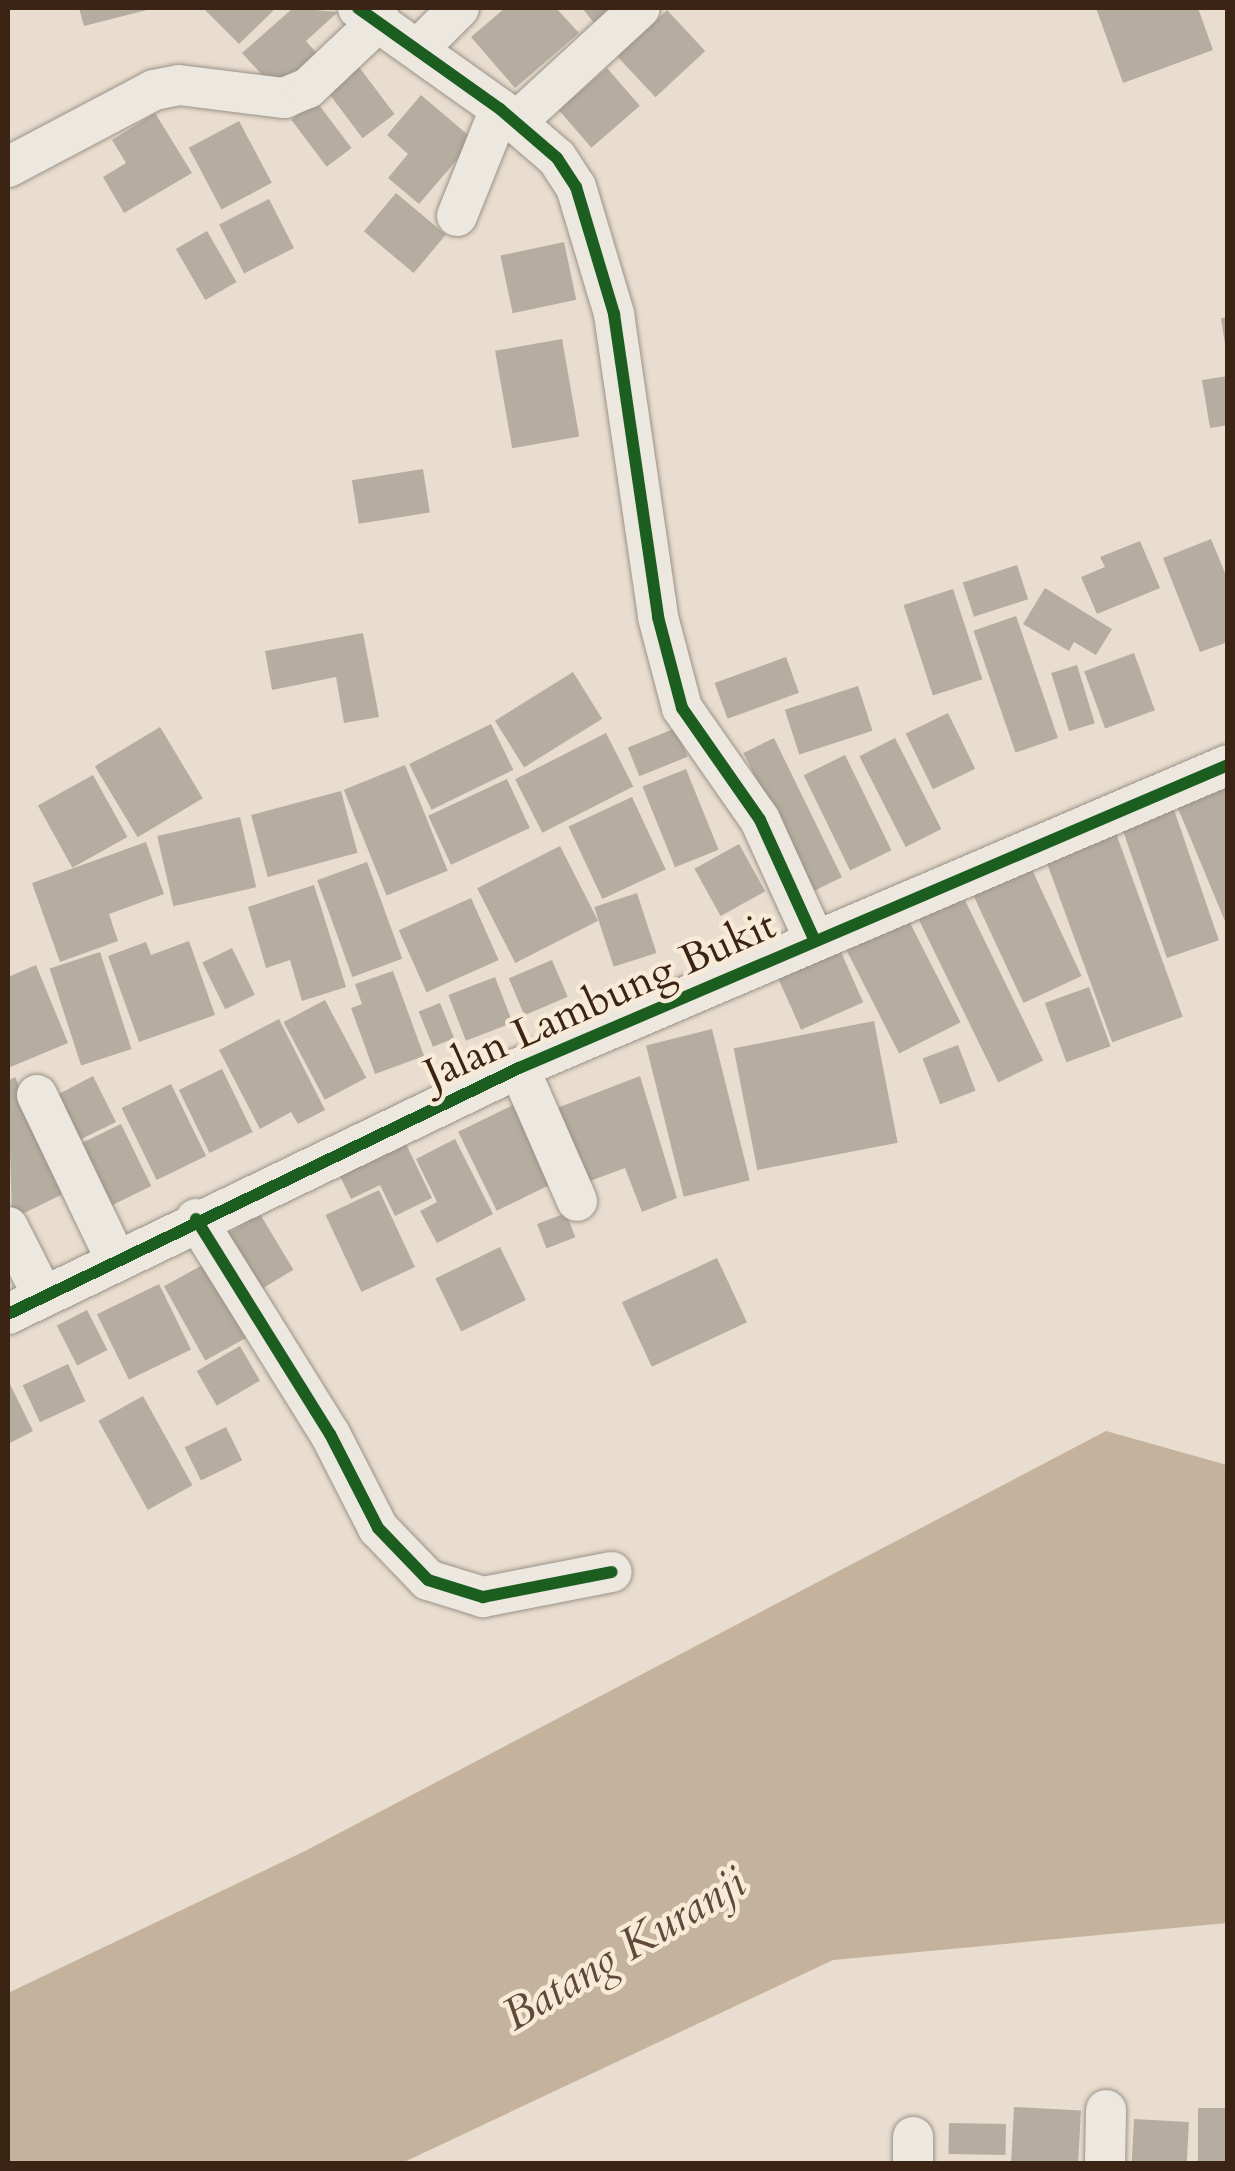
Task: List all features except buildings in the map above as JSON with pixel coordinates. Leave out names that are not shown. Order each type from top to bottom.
[{"type":"street","points":[[420,47],[459,8]]},
{"type":"street","points":[[457,216],[508,116],[640,8]]},
{"type":"street","points":[[8,167],[154,90],[180,85],[284,98],[308,88],[369,14],[420,47],[556,158],[576,187],[601,254],[658,617],[682,708],[760,820],[815,941]]},
{"type":"street","name":"Jalan Lambung Bukit","points":[[25,1305],[196,1219],[519,1068],[1228,765]]},
{"type":"street","points":[[519,1068],[577,1201]]},
{"type":"street","points":[[37,1095],[116,1260]]},
{"type":"street","points":[[196,1219],[330,1434],[378,1528],[428,1580],[483,1597],[612,1572]]},
{"type":"street","points":[[8,1227],[25,1305]]},
{"type":"street","points":[[1105,2164],[1106,2110]]},
{"type":"water","name":"Batang Kuranji","points":[[1106,1431],[1227,1465],[1227,1923],[833,1960],[402,2163],[8,2163],[8,1993],[305,1851]]},
{"type":"cycle path","points":[[358,8],[500,109],[557,158],[576,187],[614,314],[658,617],[682,708],[760,820],[815,941]]},
{"type":"cycle path","points":[[8,1314],[519,1068],[1228,765]]},
{"type":"cycle path","points":[[196,1219],[330,1434],[378,1528],[428,1580],[483,1597],[612,1572]]}]
